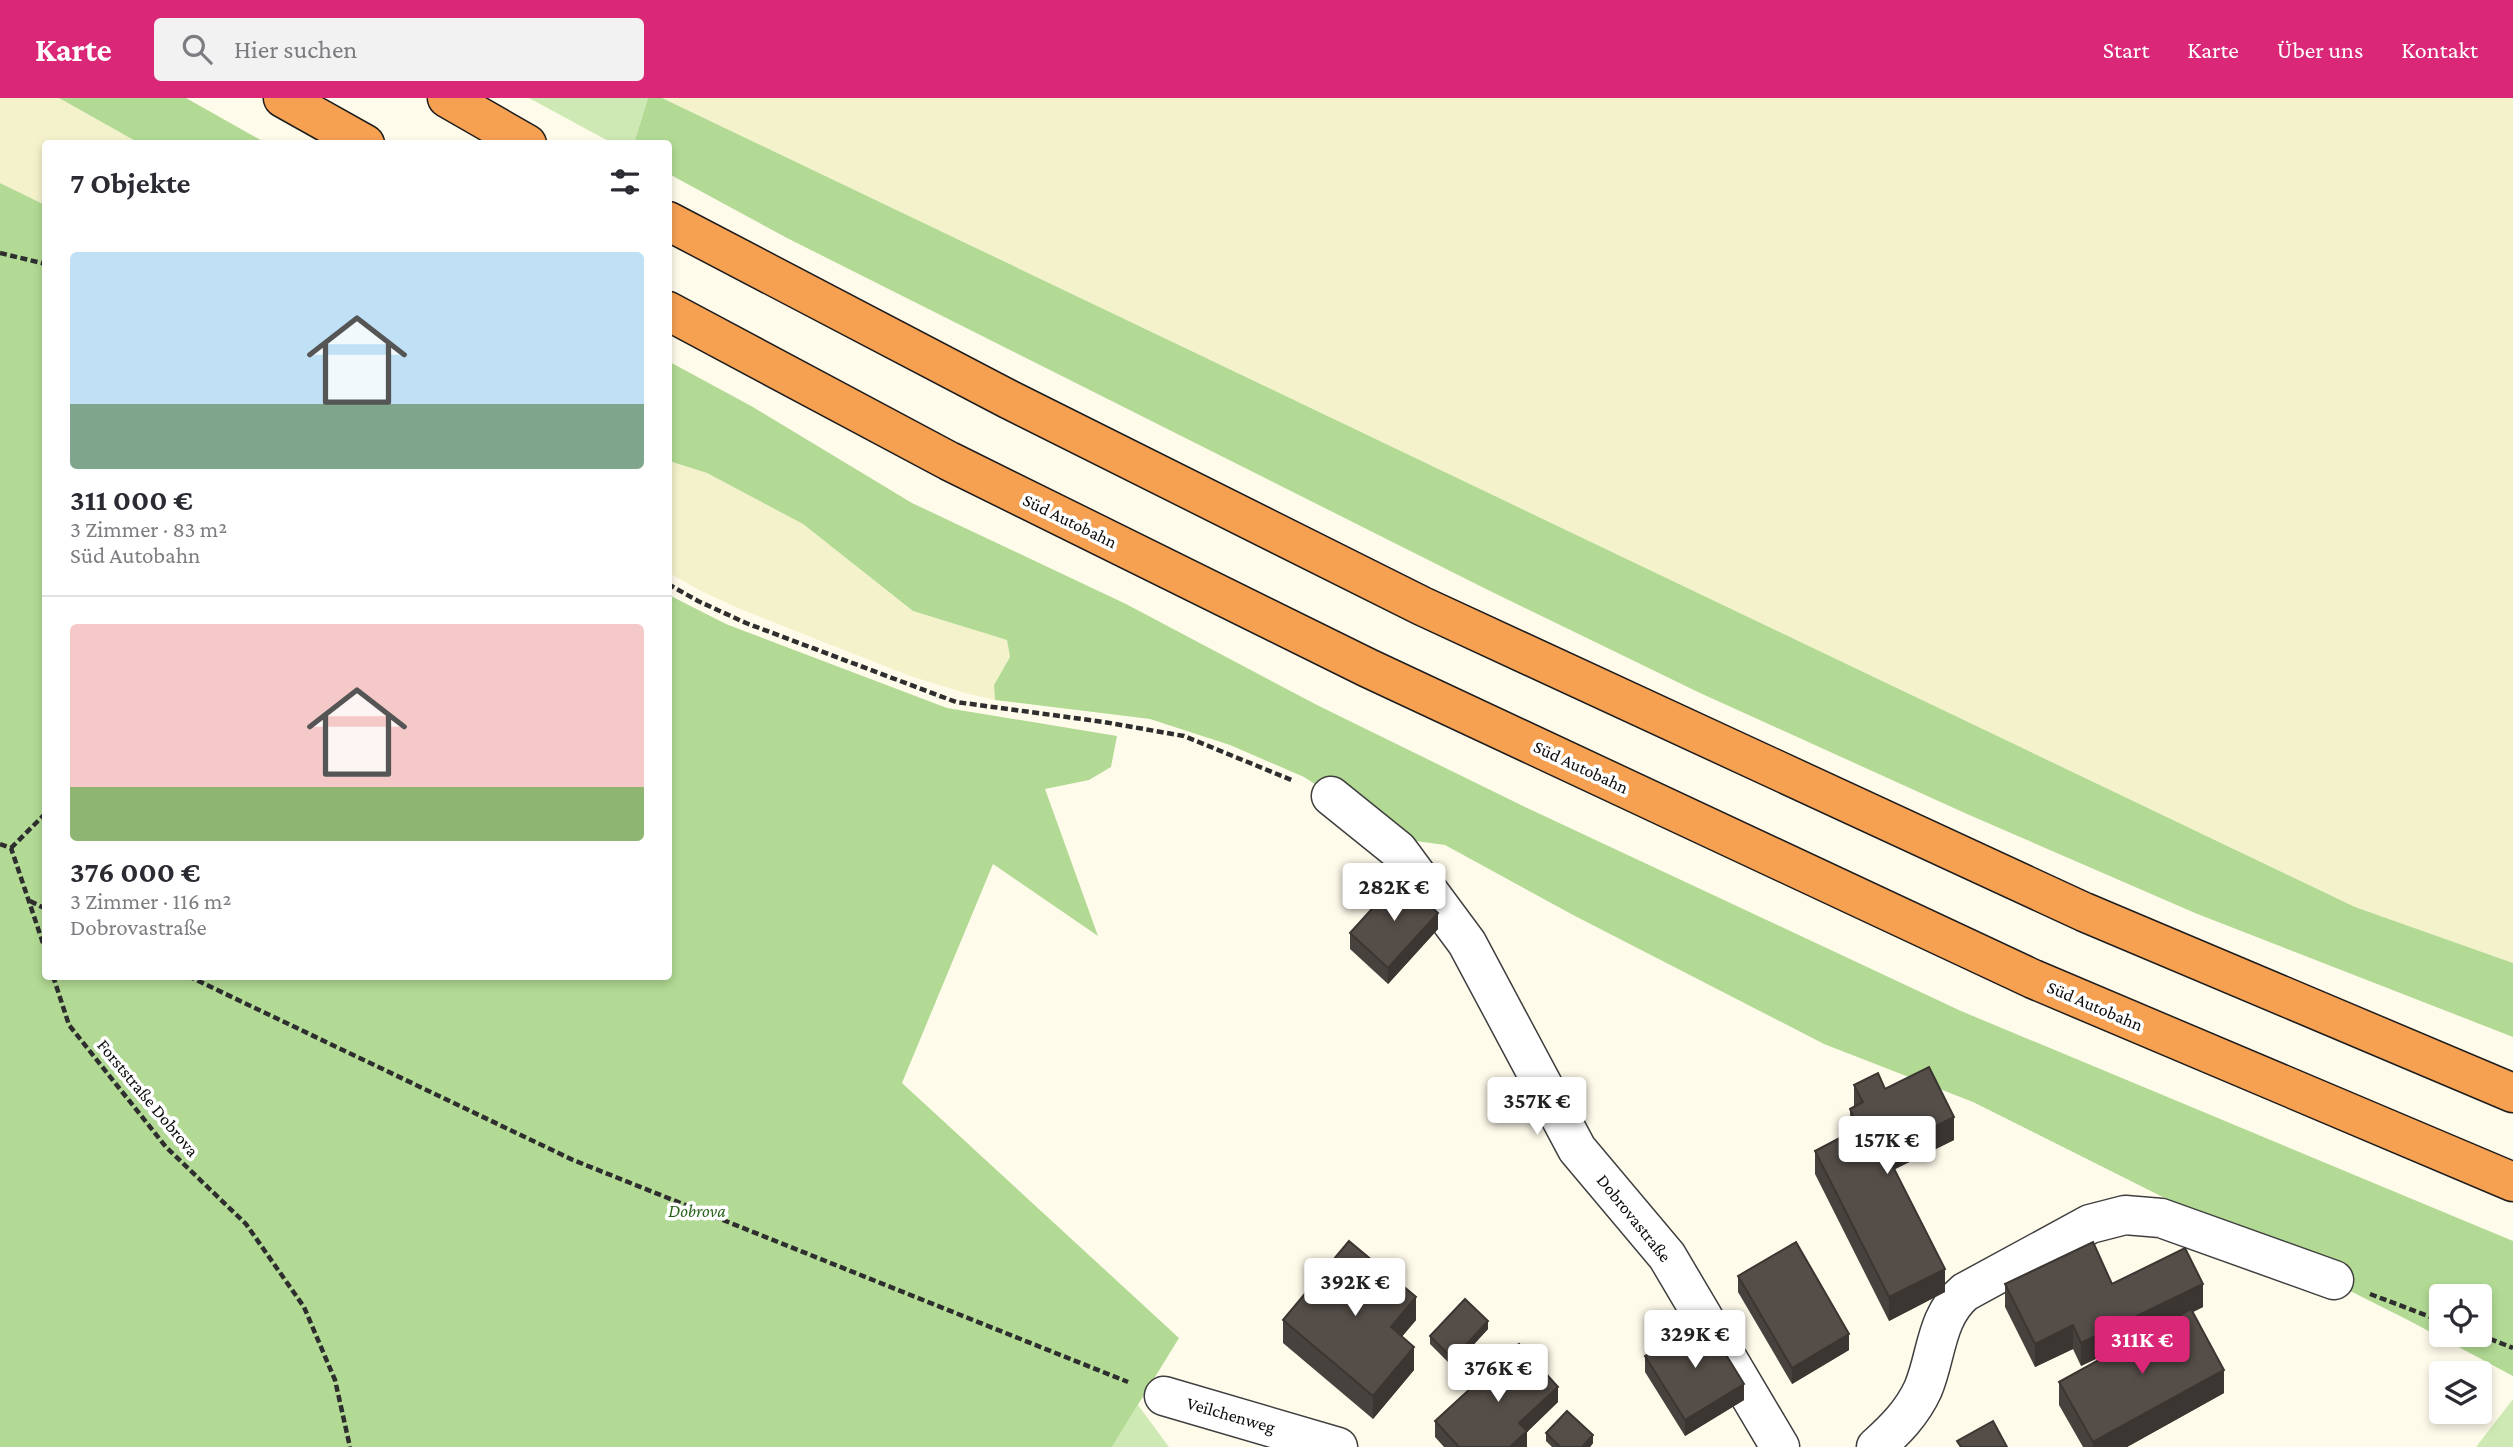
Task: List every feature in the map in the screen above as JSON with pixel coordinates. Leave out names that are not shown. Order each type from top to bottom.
[{"type":"highway","points":[[283,98],[358,140]]},
{"type":"highway","points":[[447,98],[520,140]]},
{"type":"highway","points":[[672,224],[1009,399],[1422,606],[2084,912],[2513,1093]]},
{"type":"highway","name":"Süd Autobahn","points":[[672,313],[950,461],[1368,668],[2033,979],[2513,1182]]},
{"type":"street","name":"Dobrovastraße","points":[[1331,796],[1398,850],[1467,943],[1577,1149],[1667,1256],[1780,1447]]},
{"type":"street","points":[[1876,1447],[1912,1410],[1924,1386],[1932,1353],[1948,1310],[1955,1299],[2090,1224],[2125,1215],[2161,1218],[2334,1280]]},
{"type":"street","name":"Veilchenweg","points":[[1164,1396],[1338,1447]]},
{"type":"path","points":[[0,253],[42,263]]},
{"type":"path","points":[[672,586],[746,623],[956,702],[1184,736],[1331,796]]},
{"type":"path","points":[[11,848],[42,817]]},
{"type":"path","points":[[0,844],[11,848]]},
{"type":"path","points":[[11,848],[42,940]]},
{"type":"path","points":[[29,901],[42,907]]},
{"type":"path","name":"Forststraße Dobrova","points":[[54,980],[69,1025],[166,1147],[246,1224],[304,1307],[335,1380],[350,1447]]},
{"type":"path","points":[[196,980],[573,1160],[1164,1396]]},
{"type":"path","points":[[2334,1280],[2429,1316]]},
{"type":"path","points":[[2492,1340],[2513,1348]]},
{"type":"shaded area","points":[[0,98],[59,98],[134,140],[42,140],[42,204],[0,183]]},
{"type":"shaded area","points":[[662,98],[2513,98],[2513,963],[2355,907]]},
{"type":"shaded area","points":[[672,462],[707,473],[803,524],[913,611],[1007,640],[1010,657],[994,685],[995,700],[910,676],[703,592],[672,575]]},
{"type":"green space","points":[[59,98],[186,98],[261,140],[134,140]]},
{"type":"green space","points":[[529,98],[648,98],[635,140],[606,140]]},
{"type":"green space","points":[[648,98],[662,98],[2355,907],[2513,963],[2513,1037],[2195,913],[1967,814],[1700,693],[1490,591],[787,238],[672,176],[672,140],[635,140]]},
{"type":"green space","name":"Dobrova","points":[[0,183],[42,204],[42,980],[672,980],[672,597],[726,624],[947,708],[1117,736],[1111,767],[1089,780],[1045,789],[1098,936],[993,864],[902,1083],[1179,1338],[1112,1447],[0,1447]]},
{"type":"green space","points":[[672,363],[753,407],[912,503],[1126,604],[1317,705],[1523,806],[1961,1011],[2513,1241],[2513,1376],[2492,1365],[2492,1361],[2485,1361],[2459,1347],[2492,1347],[2492,1284],[2429,1284],[2429,1331],[1973,1102],[1824,1044],[1575,916],[1445,845],[1401,839],[1304,777],[1230,745],[1150,719],[995,700],[994,685],[1010,657],[1007,640],[913,611],[803,524],[707,473],[672,462]]},
{"type":"green space","points":[[2513,1399],[2513,1447],[2476,1447]]},
{"type":"green space","points":[[1138,1405],[1169,1447],[1112,1447]]},
{"type":"building","points":[[1400,878],[1438,913],[1388,968],[1350,933]]},
{"type":"building","points":[[1929,1067],[1954,1117],[1885,1151],[1945,1269],[1889,1297],[1815,1151],[1859,1128],[1850,1109],[1863,1102],[1854,1085],[1878,1073],[1885,1089]]},
{"type":"building","points":[[1349,1241],[1416,1297],[1391,1327],[1414,1347],[1373,1396],[1283,1320]]},
{"type":"building","points":[[1796,1242],[1849,1334],[1792,1368],[1738,1276]]},
{"type":"building","points":[[2093,1242],[2112,1284],[2185,1248],[2203,1284],[2081,1343],[2073,1325],[2035,1344],[2005,1284]]},
{"type":"building","points":[[1465,1299],[1488,1321],[1453,1359],[1430,1336]]},
{"type":"building","points":[[2191,1309],[2224,1370],[2093,1442],[2059,1382]]},
{"type":"building","points":[[1704,1319],[1744,1384],[1685,1420],[1645,1356]]},
{"type":"building","points":[[1519,1344],[1558,1387],[1519,1423],[1527,1431],[1510,1447],[1459,1447],[1435,1421]]},
{"type":"building","points":[[1567,1411],[1593,1435],[1582,1447],[1560,1447],[1546,1433]]},
{"type":"building","points":[[1993,1421],[2007,1447],[1961,1447],[1957,1441]]}]
